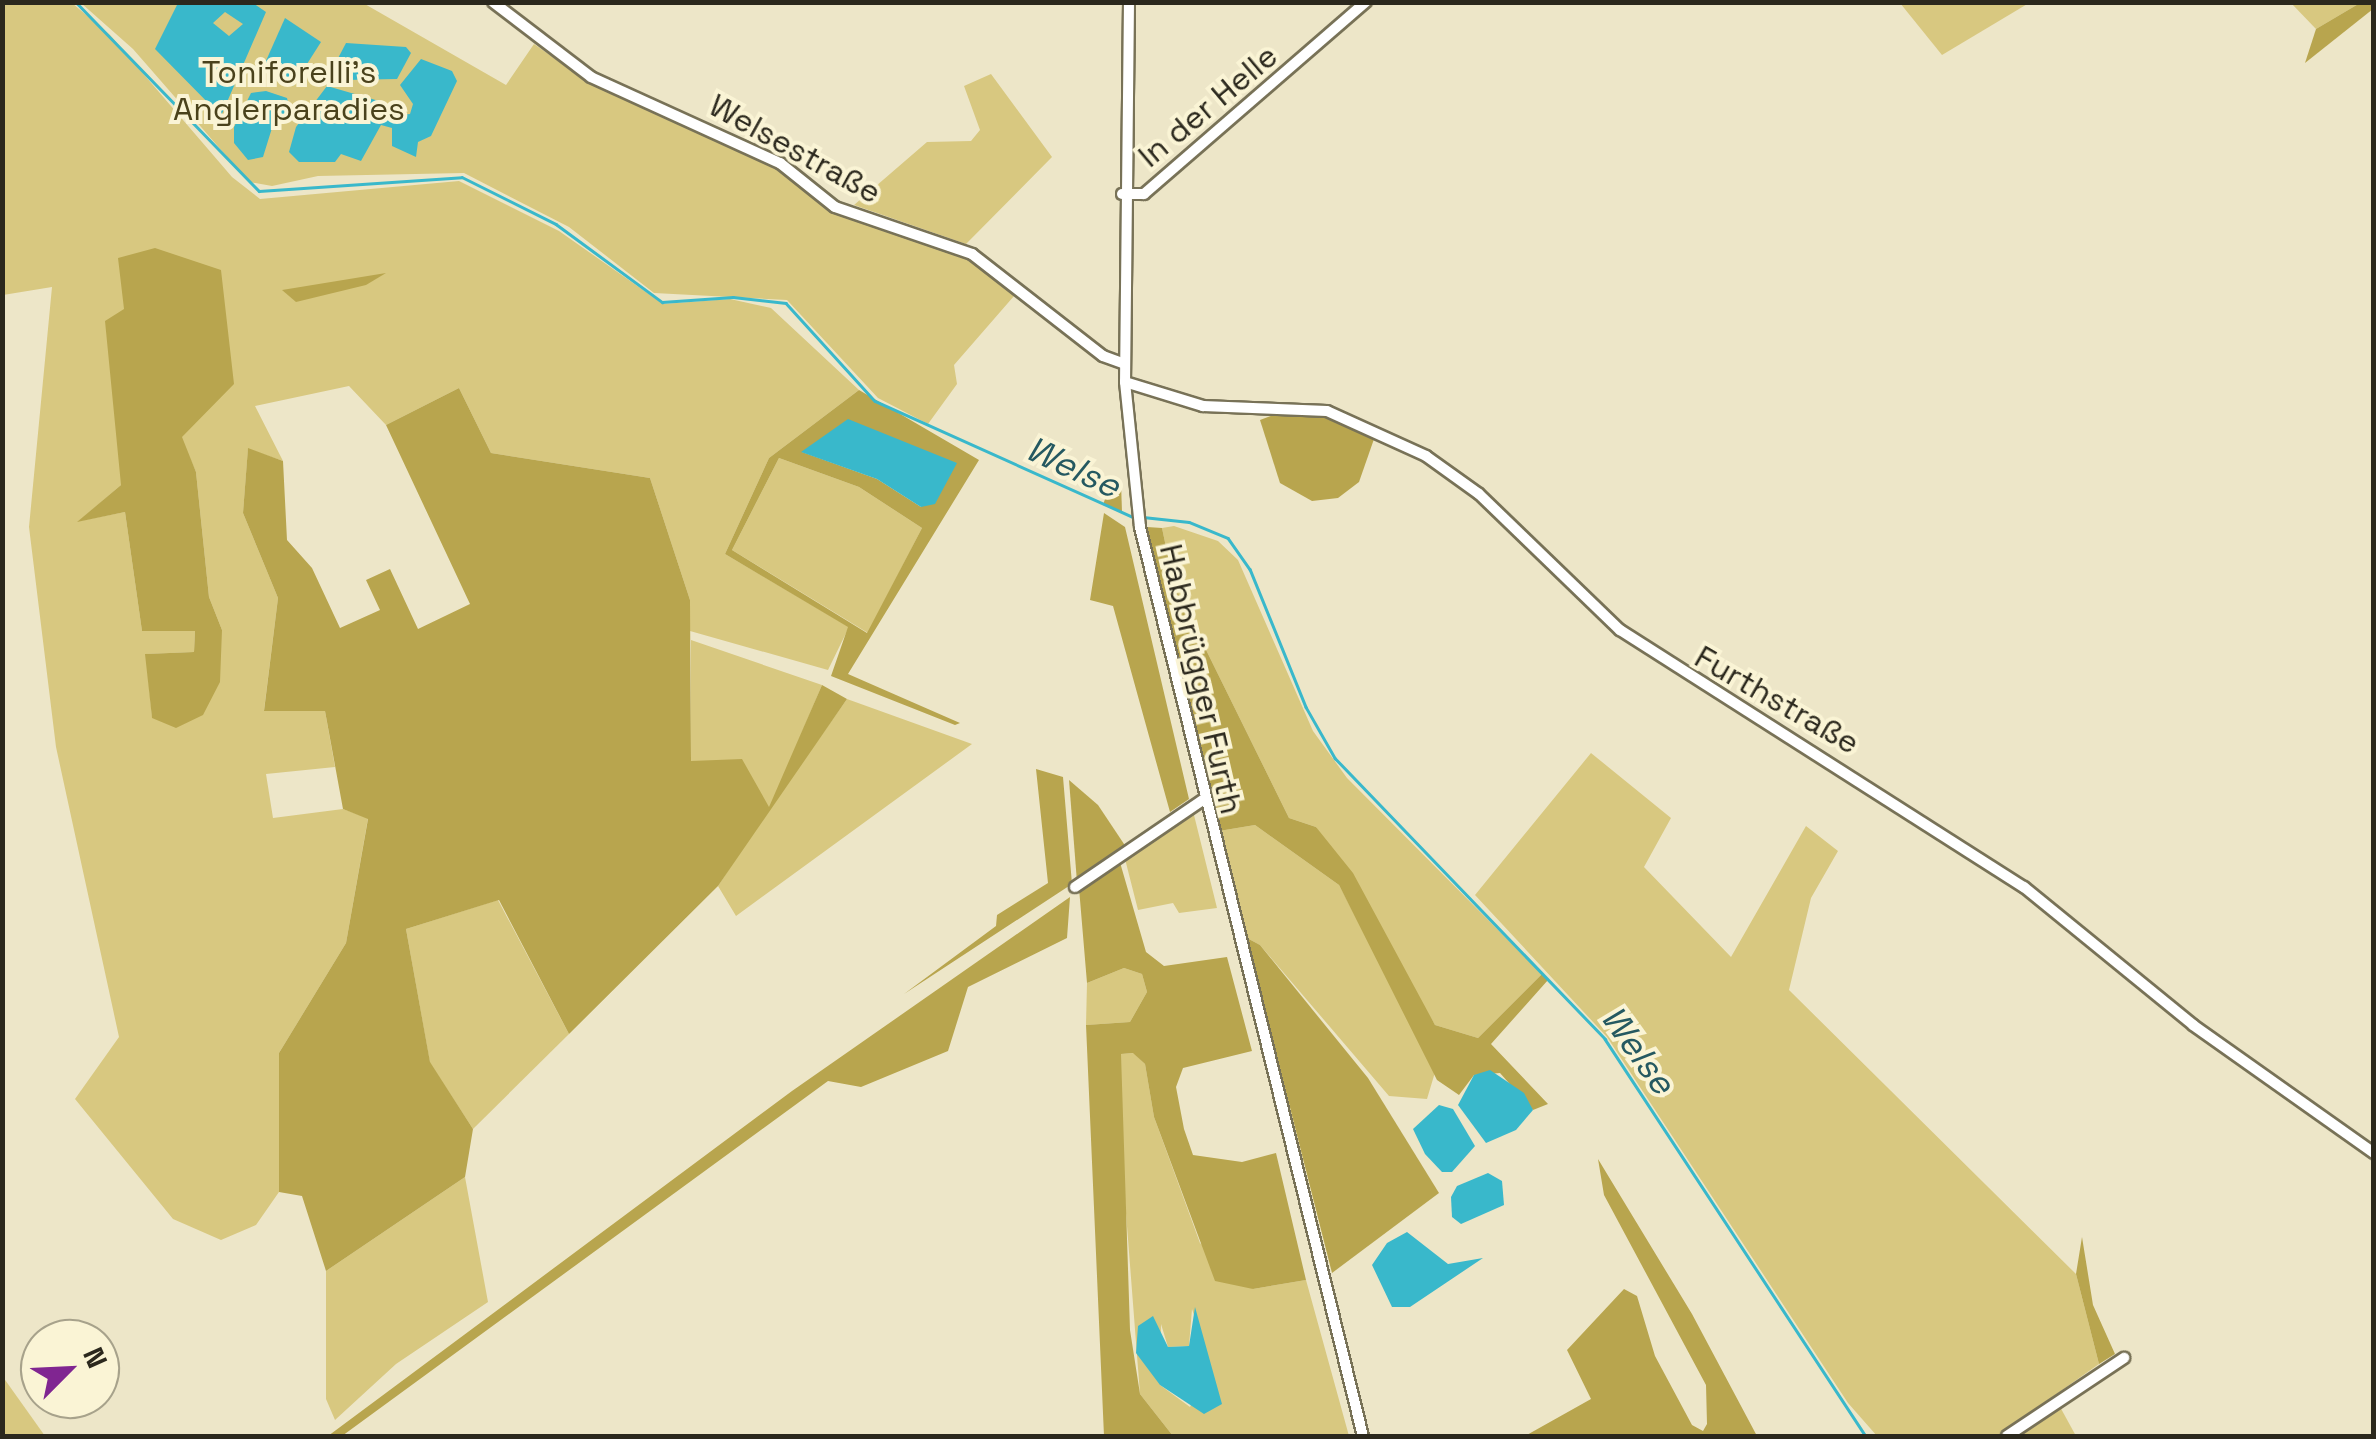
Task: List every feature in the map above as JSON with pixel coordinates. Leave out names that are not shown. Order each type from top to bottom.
[{"type":"street","name":"Welsestraße","points":[[493,2],[591,76],[780,163],[835,208],[972,254],[1103,356],[1125,364]]},
{"type":"street","name":"Habbrügger Furth","points":[[1130,2],[1125,382],[1140,527],[1363,1436]]},
{"type":"street","name":"In der Helle","points":[[1126,194],[1144,194],[1366,2]]},
{"type":"street","name":"Furthstraße","points":[[1125,382],[1203,406],[1328,410],[1426,456],[1479,494],[1566,584],[1648,650],[1877,787],[2024,886],[2193,1025],[2374,1153]]},
{"type":"street","points":[[1076,887],[1204,799]]},
{"type":"street","points":[[2007,1436],[2124,1358]]},
{"type":"green space","points":[[3,3],[72,3],[110,35],[232,177],[260,199],[459,181],[559,231],[663,304],[730,299],[771,308],[859,390],[769,458],[725,554],[849,627],[828,670],[690,631],[690,600],[650,478],[491,453],[459,388],[386,425],[349,386],[255,406],[283,461],[248,449],[243,513],[278,598],[264,710],[325,711],[335,767],[266,774],[273,818],[343,809],[368,818],[346,943],[279,1053],[279,1192],[256,1225],[221,1240],[173,1219],[75,1099],[119,1037],[56,747],[29,527],[52,287],[3,295]],"holes":[[[124,309],[196,472],[209,597],[222,630],[152,717],[146,654],[194,652],[195,631],[142,631],[125,512],[79,521],[121,485]]]},
{"type":"green space","name":"Toniforelli's Anglerparadies","points":[[81,3],[363,3],[506,85],[534,44],[587,81],[777,169],[831,211],[972,257],[1014,296],[954,365],[957,384],[928,424],[878,398],[787,300],[654,293],[569,227],[464,173],[318,176],[272,186],[249,182],[133,49]]},
{"type":"green space","points":[[1900,3],[2029,3],[1942,55]]},
{"type":"green space","points":[[2291,3],[2360,3],[2316,29]]},
{"type":"green space","points":[[991,74],[1052,157],[966,244],[854,205],[927,142],[971,141],[980,130],[964,86]]},
{"type":"green space","points":[[779,458],[859,487],[922,528],[868,633],[732,550]]},
{"type":"green space","points":[[1174,526],[1218,541],[1238,560],[1313,731],[1347,778],[1542,974],[1478,1038],[1435,1025],[1316,827],[1289,818],[1174,585],[1162,528]]},
{"type":"green space","points":[[691,640],[822,685],[770,808],[847,699],[972,744],[736,916],[718,886],[769,808],[691,761]]},
{"type":"green space","points":[[1591,753],[1671,818],[1644,867],[1731,957],[1806,826],[1838,851],[1811,898],[1789,990],[2076,1274],[2099,1364],[1997,1436],[1877,1436],[1848,1403],[1607,1037],[1475,895]]},
{"type":"green space","points":[[1193,811],[1217,908],[1179,913],[1173,903],[1138,910],[1124,855]]},
{"type":"green space","points":[[1255,825],[1339,885],[1436,1069],[1427,1099],[1389,1096],[1260,945],[1247,938],[1219,831]]},
{"type":"green space","points":[[498,900],[569,1034],[473,1129],[430,1063],[406,929]]},
{"type":"green space","points":[[1124,968],[1142,974],[1147,992],[1130,1022],[1086,1025],[1087,983]]},
{"type":"green space","points":[[1134,1053],[1145,1064],[1154,1117],[1200,1243],[1253,1289],[1306,1280],[1349,1436],[1173,1436],[1140,1394],[1118,1110],[1120,1054]],"holes":[[[1192,1309],[1210,1365],[1190,1407],[1160,1385],[1161,1324],[1168,1347],[1189,1346]]]},
{"type":"green space","points":[[465,1177],[488,1302],[396,1364],[335,1420],[326,1399],[326,1271]]},
{"type":"green space","points":[[3,1377],[20,1401],[20,1419],[33,1419],[45,1436],[3,1436]]},
{"type":"green space","points":[[2059,1405],[2076,1436],[2014,1436]]},
{"type":"shaded area","points":[[2360,3],[2373,3],[2373,9],[2305,63],[2316,29]]},
{"type":"shaded area","points":[[155,248],[221,270],[234,384],[182,437],[196,472],[209,597],[222,630],[220,682],[203,715],[176,728],[152,718],[145,654],[194,652],[195,631],[142,631],[125,512],[77,522],[121,485],[105,321],[124,309],[118,258]]},
{"type":"shaded area","points":[[386,273],[366,285],[296,302],[282,290]]},
{"type":"shaded area","points":[[459,388],[491,453],[650,478],[690,600],[691,761],[742,759],[769,807],[822,685],[847,699],[718,886],[569,1034],[499,900],[406,929],[430,1062],[473,1129],[465,1177],[326,1271],[302,1196],[279,1192],[279,1053],[346,943],[368,819],[343,809],[325,711],[264,711],[278,598],[243,513],[248,448],[283,461],[287,540],[312,568],[340,628],[380,610],[366,580],[390,569],[418,629],[470,604],[386,425]]},
{"type":"shaded area","points":[[859,390],[979,460],[848,674],[960,723],[955,725],[831,676],[848,627],[725,554],[769,458]],"holes":[[[802,452],[956,463],[921,507],[877,479]],[[779,458],[859,487],[922,528],[867,633],[732,550]]]},
{"type":"shaded area","points":[[1295,407],[1335,413],[1374,439],[1359,482],[1338,498],[1312,501],[1280,483],[1260,420]]},
{"type":"shaded area","points":[[1111,481],[1121,482],[1122,512],[1103,505]]},
{"type":"shaded area","points":[[1104,513],[1125,527],[1189,799],[1170,812],[1113,606],[1090,600]]},
{"type":"shaded area","points":[[1147,527],[1162,528],[1174,585],[1289,818],[1316,827],[1353,873],[1435,1025],[1478,1038],[1542,974],[1548,980],[1491,1044],[1548,1104],[1533,1110],[1500,1073],[1474,1075],[1459,1095],[1437,1080],[1339,885],[1255,825],[1219,831]]},
{"type":"shaded area","points":[[1036,769],[1063,777],[1072,884],[904,994],[996,926],[997,915],[1048,883]]},
{"type":"shaded area","points":[[1069,780],[1098,805],[1126,847],[1077,882]]},
{"type":"shaded area","points":[[1119,859],[1146,952],[1164,966],[1227,957],[1252,1051],[1183,1068],[1176,1087],[1184,1129],[1193,1155],[1242,1162],[1276,1153],[1306,1280],[1253,1289],[1215,1281],[1154,1117],[1145,1064],[1133,1053],[1121,1054],[1130,1330],[1140,1394],[1173,1436],[1104,1436],[1086,1025],[1130,1022],[1147,992],[1142,974],[1124,968],[1087,983],[1079,888]]},
{"type":"shaded area","points":[[1070,897],[1067,938],[968,987],[948,1051],[861,1087],[828,1081],[342,1436],[328,1436],[792,1091]]},
{"type":"shaded area","points":[[1247,938],[1260,945],[1368,1078],[1439,1193],[1332,1273]]},
{"type":"shaded area","points":[[1598,1159],[1692,1314],[1757,1436],[1525,1436],[1591,1399],[1567,1350],[1624,1289],[1637,1296],[1655,1356],[1692,1425],[1703,1431],[1707,1424],[1706,1385],[1604,1195]]},
{"type":"shaded area","points":[[2082,1237],[2093,1305],[2115,1354],[2099,1364],[2076,1274]]},
{"type":"water","points":[[178,3],[253,3],[266,12],[221,116],[155,49]],"holes":[[[225,12],[243,24],[229,36],[213,23]]]},
{"type":"water","points":[[285,18],[321,42],[293,86],[274,79],[265,63]]},
{"type":"water","points":[[346,43],[406,47],[411,53],[397,79],[345,80],[335,64]]},
{"type":"water","points":[[421,59],[452,71],[457,81],[431,136],[418,142],[416,157],[392,146],[392,128],[381,125],[361,161],[341,154],[335,162],[299,162],[289,152],[296,127],[327,86],[379,101],[385,117],[410,114],[413,104],[400,85]]},
{"type":"water","points":[[266,91],[287,98],[290,110],[272,128],[263,157],[248,160],[234,143],[234,127],[251,93]]},
{"type":"water","points":[[848,419],[957,463],[935,504],[921,507],[877,479],[801,452]]},
{"type":"water","points":[[1490,1070],[1524,1093],[1533,1110],[1516,1130],[1486,1143],[1458,1105],[1474,1075]]},
{"type":"water","points":[[1439,1105],[1453,1109],[1475,1146],[1452,1172],[1442,1172],[1425,1154],[1413,1129]]},
{"type":"water","points":[[1488,1173],[1502,1181],[1504,1205],[1461,1224],[1452,1217],[1451,1197],[1457,1186]]},
{"type":"water","points":[[1407,1232],[1448,1264],[1483,1258],[1410,1307],[1392,1307],[1372,1265],[1387,1243]]},
{"type":"water","points":[[1195,1307],[1222,1404],[1204,1414],[1160,1385],[1136,1353],[1138,1326],[1153,1316],[1168,1347],[1189,1346]]},
{"type":"waterway","name":"Welse","points":[[76,2],[259,191],[462,177],[556,224],[662,302],[733,297],[786,303],[875,401],[1135,518]]},
{"type":"waterway","name":"Welse","points":[[1143,517],[1189,522],[1228,538],[1250,569],[1306,707],[1335,758],[1605,1039],[1866,1436]]}]
